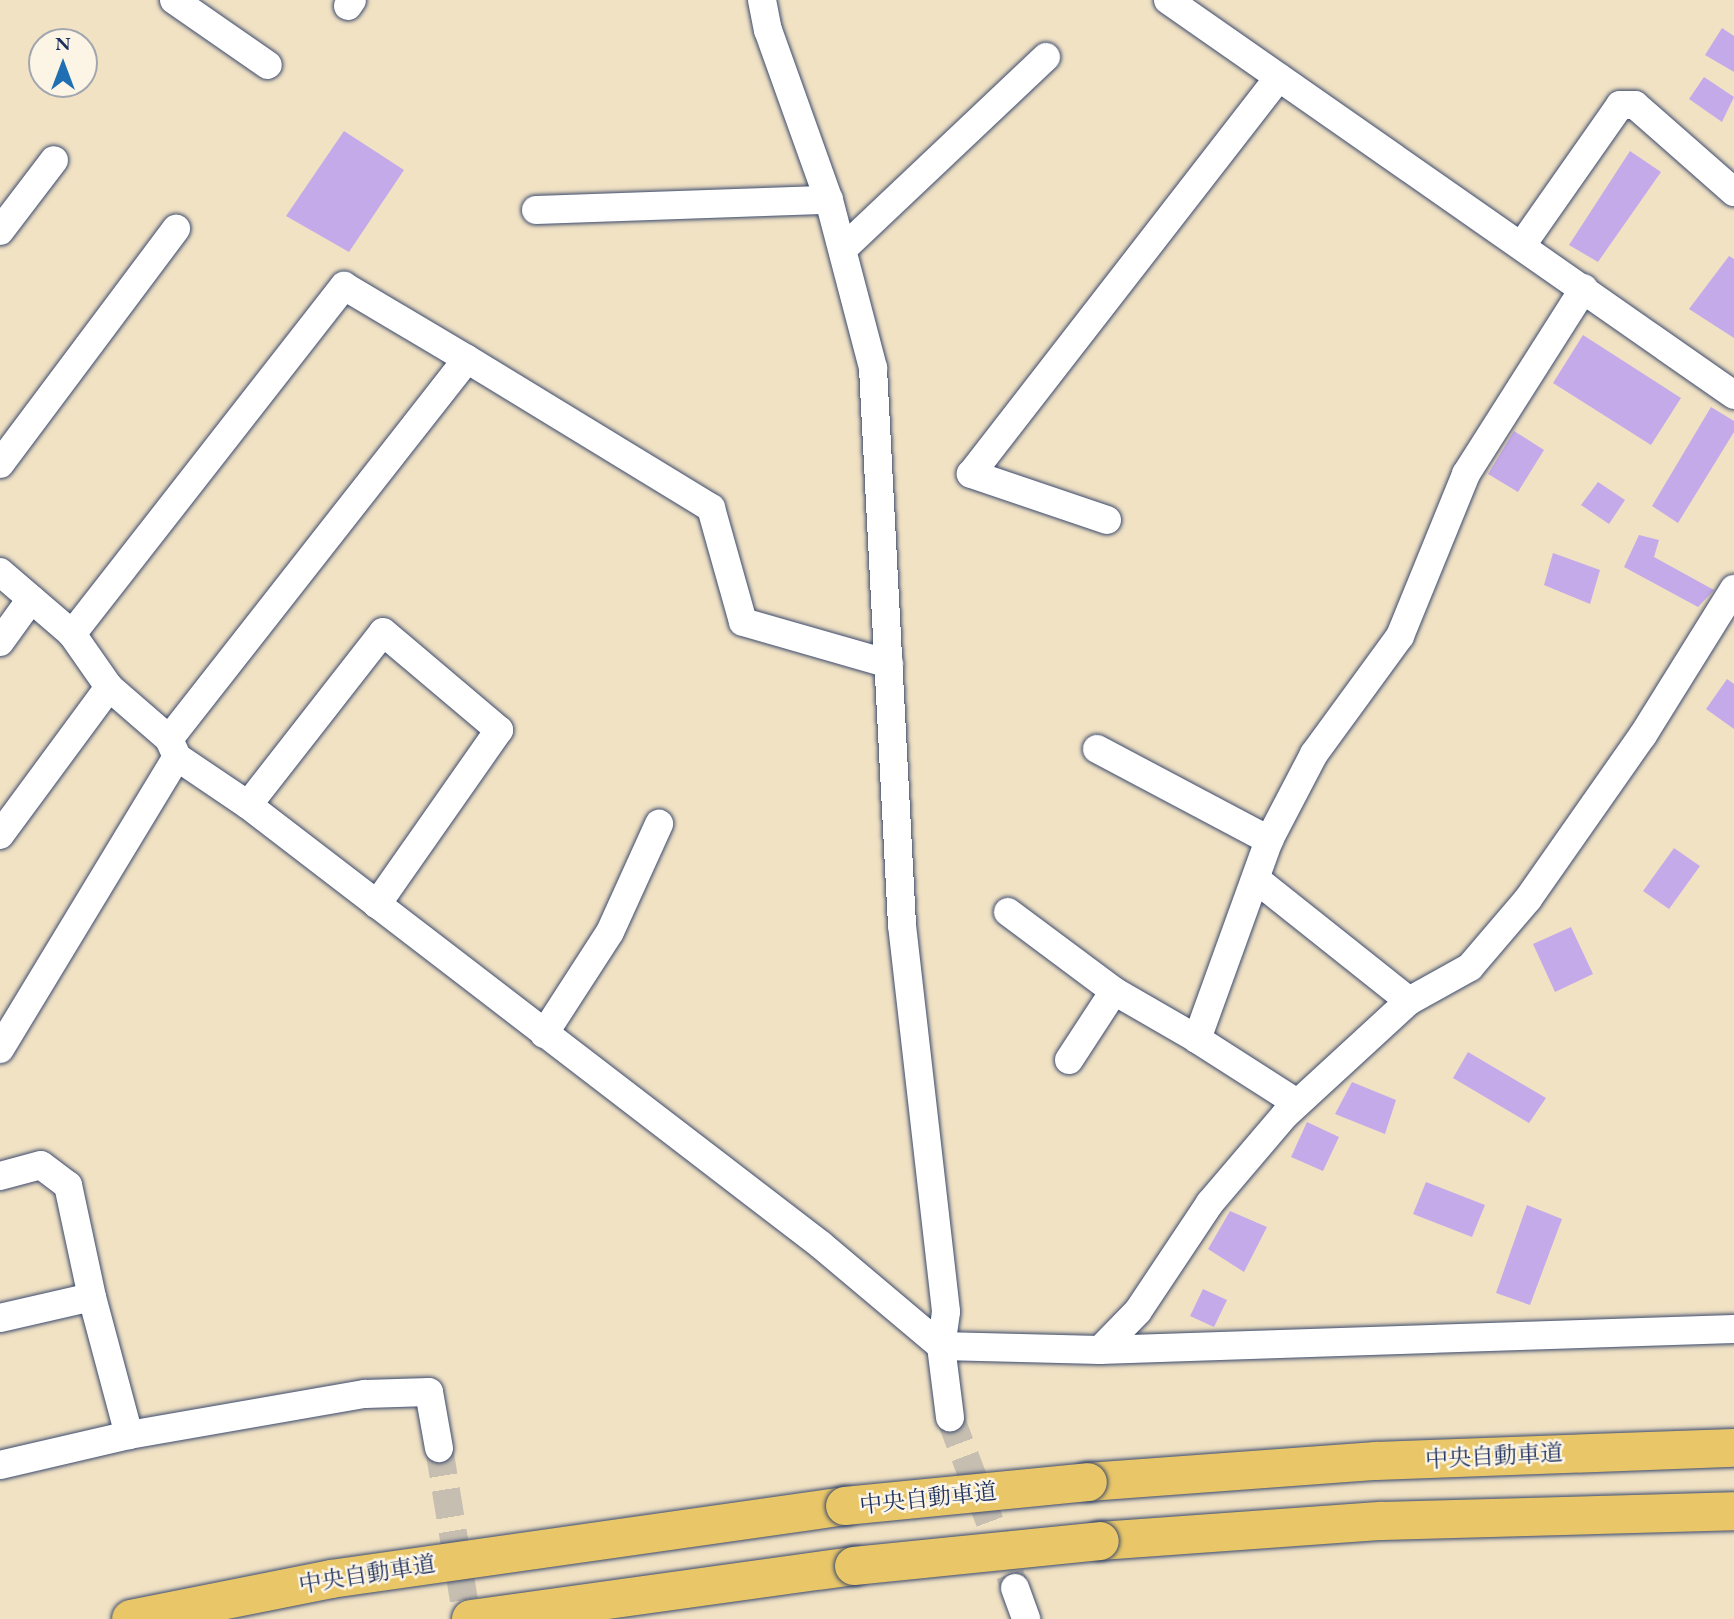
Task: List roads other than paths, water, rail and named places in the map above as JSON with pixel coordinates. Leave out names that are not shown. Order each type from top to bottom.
[{"type":"highway","name":"中央自動車道","points":[[131,1619],[331,1579],[845,1506],[1088,1482],[1416,1459],[1734,1448]]},
{"type":"highway","points":[[471,1619],[854,1566],[1100,1541],[1382,1521],[1734,1511]]},
{"type":"street","points":[[174,0],[268,65]]},
{"type":"street","points":[[762,0],[768,30],[844,248],[873,368],[902,925],[946,1312],[941,1346],[950,1417]]},
{"type":"street","points":[[1168,0],[1734,395]]},
{"type":"street","points":[[844,248],[1046,57]]},
{"type":"street","points":[[1107,520],[971,474],[1279,77]]},
{"type":"street","points":[[1522,245],[1620,105],[1635,105],[1729,176]]},
{"type":"street","points":[[0,231],[54,160]]},
{"type":"street","points":[[536,210],[829,200]]},
{"type":"street","points":[[0,464],[176,229]]},
{"type":"street","points":[[72,634],[344,286],[711,508],[743,622],[889,664]]},
{"type":"street","points":[[1197,1039],[1257,880],[1269,840],[1314,754],[1400,636],[1466,474],[1584,288]]},
{"type":"street","points":[[0,1049],[173,748],[467,359]]},
{"type":"street","points":[[0,572],[72,634],[110,687],[173,748],[821,1245],[941,1346],[1100,1350],[1734,1329]]},
{"type":"street","points":[[1100,1350],[1138,1311],[1210,1203],[1297,1103],[1409,1002],[1470,967],[1528,898],[1643,735],[1734,589]]},
{"type":"street","points":[[0,642],[31,599]]},
{"type":"street","points":[[248,805],[383,632],[499,730],[377,904]]},
{"type":"street","points":[[0,835],[110,687]]},
{"type":"street","points":[[1097,749],[1269,840]]},
{"type":"street","points":[[544,1034],[610,932],[659,824]]},
{"type":"street","points":[[1257,880],[1409,1002]]},
{"type":"street","points":[[1008,912],[1114,991],[1197,1039],[1297,1103]]},
{"type":"street","points":[[1069,1060],[1114,991]]},
{"type":"street","points":[[0,1175],[41,1165],[68,1185],[92,1297],[129,1435]]},
{"type":"street","points":[[0,1318],[92,1297]]},
{"type":"street","points":[[0,1465],[129,1435],[365,1394],[429,1392],[439,1448]]},
{"type":"street","points":[[1015,1588],[1026,1619]]},
{"type":"tunnel","points":[[950,1417],[1015,1588]]},
{"type":"tunnel","points":[[439,1448],[467,1619]]}]
